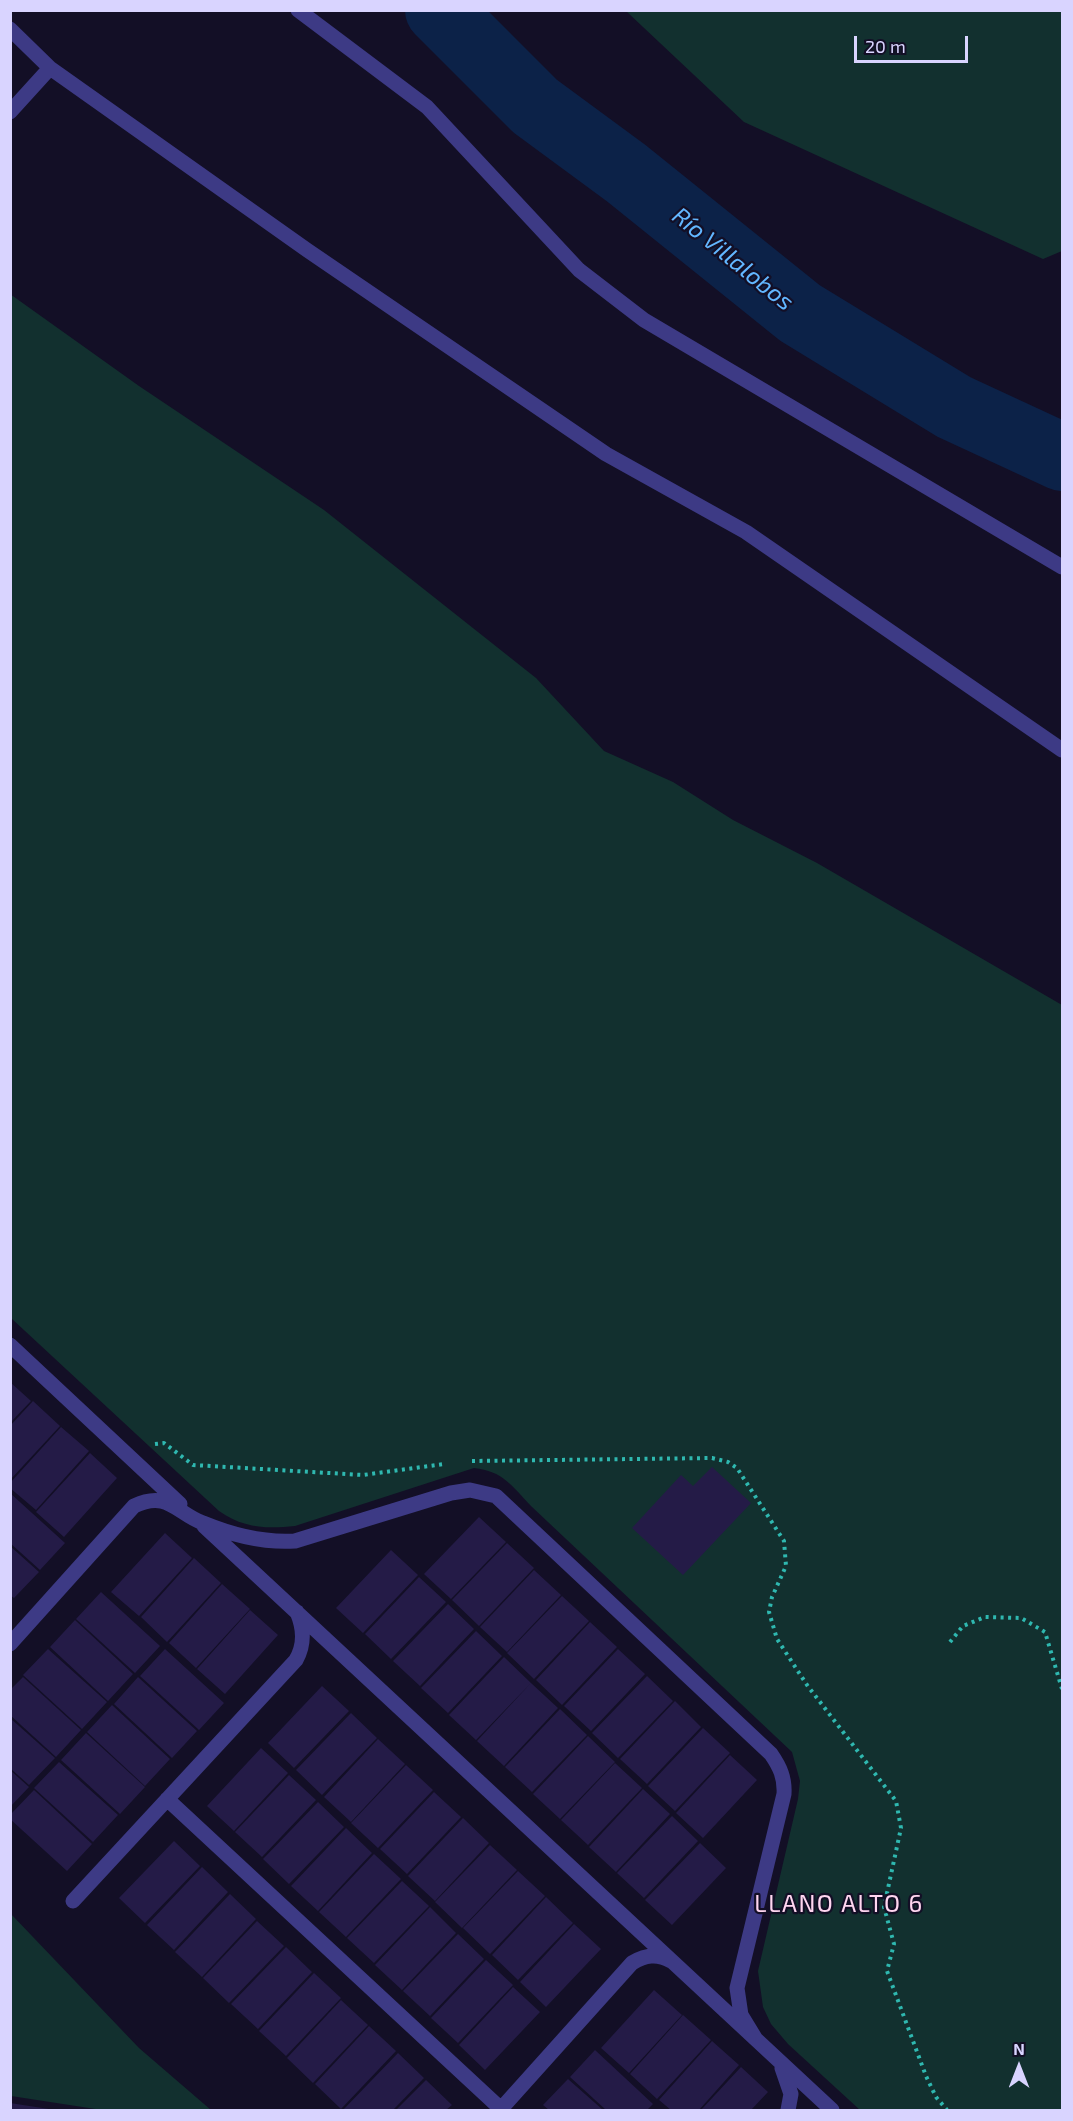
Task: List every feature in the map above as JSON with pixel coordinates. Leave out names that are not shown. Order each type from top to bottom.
[{"type":"street","points":[[298,10],[427,107],[579,270],[644,320],[1062,567]]},
{"type":"street","points":[[10,29],[50,68],[307,250],[606,454],[746,532],[1062,750]]},
{"type":"street","points":[[10,112],[50,68]]},
{"type":"street","points":[[10,1345],[832,2110]]},
{"type":"street","points":[[10,1644],[134,1506],[149,1500],[166,1502],[181,1508],[199,1522],[242,1536],[279,1542],[295,1541],[451,1493],[482,1491],[507,1503],[771,1754],[783,1774],[783,1800],[737,1988],[741,2015],[755,2038]]},
{"type":"street","points":[[73,1901],[296,1660],[302,1647],[303,1637],[297,1612]]},
{"type":"street","points":[[167,1799],[500,2110],[632,1963],[648,1956],[657,1956],[676,1964]]},
{"type":"street","points":[[777,2058],[789,2083],[791,2094],[788,2110]]},
{"type":"path","points":[[950,1642],[963,1626],[985,1617],[1021,1618],[1045,1632],[1062,1689]]},
{"type":"green space","points":[[626,11],[1062,11],[1062,251],[1043,259],[744,122]]},
{"type":"green space","points":[[10,294],[139,386],[324,510],[536,678],[604,751],[673,782],[733,820],[817,863],[1062,1005],[1062,2110],[860,2110],[788,2044],[771,2024],[763,2007],[758,1971],[798,1799],[800,1781],[792,1752],[500,1476],[474,1468],[295,1526],[265,1527],[246,1524],[219,1511],[11,1318]]},
{"type":"green space","points":[[11,1914],[139,2048],[211,2110],[102,2110],[11,2096]]},
{"type":"building","points":[[10,1382],[31,1401],[10,1423]]},
{"type":"building","points":[[33,1401],[60,1426],[10,1480],[10,1426]]},
{"type":"building","points":[[61,1427],[89,1451],[36,1510],[10,1488],[10,1483]]},
{"type":"building","points":[[90,1453],[117,1478],[64,1537],[36,1512]]},
{"type":"building","points":[[712,1467],[751,1503],[683,1575],[632,1528],[681,1475],[693,1486]]},
{"type":"building","points":[[10,1493],[65,1543],[40,1570],[10,1543]]},
{"type":"building","points":[[479,1517],[506,1542],[451,1599],[424,1574]]},
{"type":"building","points":[[165,1533],[192,1558],[139,1616],[111,1592]]},
{"type":"building","points":[[507,1543],[534,1568],[479,1626],[452,1600]]},
{"type":"building","points":[[10,1546],[39,1572],[14,1598],[10,1595]]},
{"type":"building","points":[[391,1550],[418,1575],[363,1633],[336,1608]]},
{"type":"building","points":[[194,1558],[221,1583],[167,1642],[141,1617]]},
{"type":"building","points":[[534,1570],[561,1595],[507,1652],[480,1627]]},
{"type":"building","points":[[419,1577],[446,1602],[391,1659],[365,1634]]},
{"type":"building","points":[[222,1584],[250,1609],[196,1668],[169,1643]]},
{"type":"building","points":[[101,1592],[160,1646],[135,1673],[76,1619]]},
{"type":"building","points":[[562,1596],[589,1621],[534,1679],[507,1653]]},
{"type":"building","points":[[448,1604],[474,1629],[420,1686],[393,1661]]},
{"type":"building","points":[[250,1610],[278,1635],[225,1694],[197,1669]]},
{"type":"building","points":[[75,1620],[133,1674],[108,1701],[50,1647]]},
{"type":"building","points":[[590,1622],[617,1647],[562,1705],[536,1680]]},
{"type":"building","points":[[476,1631],[502,1656],[448,1713],[421,1688]]},
{"type":"building","points":[[48,1649],[107,1702],[82,1729],[23,1675]]},
{"type":"building","points":[[165,1649],[224,1703],[199,1730],[140,1676]]},
{"type":"building","points":[[618,1649],[645,1674],[591,1731],[564,1706]]},
{"type":"building","points":[[504,1657],[531,1683],[476,1740],[449,1715]]},
{"type":"building","points":[[647,1676],[673,1701],[618,1758],[592,1733]]},
{"type":"building","points":[[23,1677],[81,1730],[56,1757],[10,1715],[10,1690]]},
{"type":"building","points":[[138,1677],[197,1731],[172,1758],[114,1704]]},
{"type":"building","points":[[531,1683],[558,1708],[504,1766],[477,1741]]},
{"type":"building","points":[[322,1686],[349,1711],[294,1768],[268,1743]]},
{"type":"building","points":[[675,1701],[701,1727],[647,1784],[620,1759]]},
{"type":"building","points":[[112,1705],[170,1759],[145,1786],[87,1732]]},
{"type":"building","points":[[560,1709],[587,1735],[532,1792],[505,1767]]},
{"type":"building","points":[[351,1713],[377,1738],[322,1795],[296,1770]]},
{"type":"building","points":[[10,1718],[55,1758],[29,1785],[10,1768]]},
{"type":"building","points":[[703,1728],[730,1753],[675,1811],[648,1786]]},
{"type":"building","points":[[86,1733],[145,1787],[120,1814],[61,1760]]},
{"type":"building","points":[[588,1736],[615,1762],[560,1819],[533,1794]]},
{"type":"building","points":[[378,1739],[405,1764],[351,1822],[324,1797]]},
{"type":"building","points":[[261,1748],[288,1773],[234,1831],[207,1806]]},
{"type":"building","points":[[730,1755],[757,1780],[703,1838],[676,1813]]},
{"type":"building","points":[[59,1762],[118,1815],[93,1842],[34,1788]]},
{"type":"building","points":[[615,1763],[642,1788],[588,1845],[561,1820]]},
{"type":"building","points":[[406,1765],[433,1790],[378,1848],[351,1823]]},
{"type":"building","points":[[10,1770],[29,1787],[10,1807]]},
{"type":"building","points":[[289,1775],[316,1800],[262,1857],[235,1832]]},
{"type":"building","points":[[643,1789],[670,1814],[616,1872],[589,1847]]},
{"type":"building","points":[[34,1790],[92,1844],[67,1871],[10,1819],[10,1815]]},
{"type":"building","points":[[434,1792],[461,1817],[407,1874],[380,1849]]},
{"type":"building","points":[[318,1802],[344,1827],[289,1884],[263,1859]]},
{"type":"building","points":[[672,1816],[698,1841],[644,1898],[617,1873]]},
{"type":"building","points":[[463,1818],[489,1843],[435,1901],[408,1876]]},
{"type":"building","points":[[346,1828],[372,1853],[318,1911],[291,1886]]},
{"type":"building","points":[[174,1841],[200,1866],[145,1923],[119,1898]]},
{"type":"building","points":[[700,1843],[726,1868],[672,1925],[645,1900]]},
{"type":"building","points":[[490,1845],[517,1870],[462,1928],[435,1902]]},
{"type":"building","points":[[374,1854],[401,1879],[346,1937],[319,1912]]},
{"type":"building","points":[[202,1867],[228,1892],[174,1950],[147,1925]]},
{"type":"building","points":[[518,1871],[545,1896],[490,1954],[463,1928]]},
{"type":"building","points":[[402,1881],[429,1906],[374,1963],[347,1938]]},
{"type":"building","points":[[230,1894],[256,1919],[202,1977],[175,1952]]},
{"type":"building","points":[[546,1897],[573,1923],[518,1980],[492,1955]]},
{"type":"building","points":[[430,1907],[456,1933],[402,1990],[375,1965]]},
{"type":"building","points":[[257,1921],[284,1946],[229,2003],[203,1978]]},
{"type":"building","points":[[574,1924],[601,1949],[546,2007],[520,1982]]},
{"type":"building","points":[[458,1934],[484,1959],[430,2016],[403,1991]]},
{"type":"building","points":[[286,1947],[312,1972],[258,2029],[231,2004]]},
{"type":"building","points":[[486,1960],[513,1985],[458,2043],[431,2018]]},
{"type":"building","points":[[314,1973],[341,1998],[286,2056],[259,2031]]},
{"type":"building","points":[[513,1987],[540,2012],[485,2070],[459,2045]]},
{"type":"building","points":[[654,1990],[682,2015],[629,2073],[601,2048]]},
{"type":"building","points":[[341,2000],[368,2025],[313,2083],[287,2058]]},
{"type":"building","points":[[683,2015],[711,2040],[657,2099],[630,2074]]},
{"type":"building","points":[[369,2026],[396,2051],[341,2109],[315,2084]]},
{"type":"building","points":[[712,2041],[739,2065],[699,2110],[671,2110],[659,2100]]},
{"type":"building","points":[[595,2050],[653,2104],[647,2110],[606,2110],[570,2077]]},
{"type":"building","points":[[398,2053],[424,2078],[393,2110],[343,2110]]},
{"type":"building","points":[[741,2067],[768,2092],[751,2110],[701,2110]]},
{"type":"building","points":[[568,2079],[603,2110],[549,2110],[543,2105]]},
{"type":"building","points":[[426,2080],[452,2105],[446,2110],[396,2110]]},
{"type":"building","points":[[10,2103],[49,2109],[49,2110],[10,2110]]},
{"type":"waterway","name":"Río Villalobos","points":[[439,10],[535,106],[626,173],[800,313],[954,407],[1062,457]]},
{"type":"district","name":"LLANO ALTO 6","points":[[839,1904]]}]
